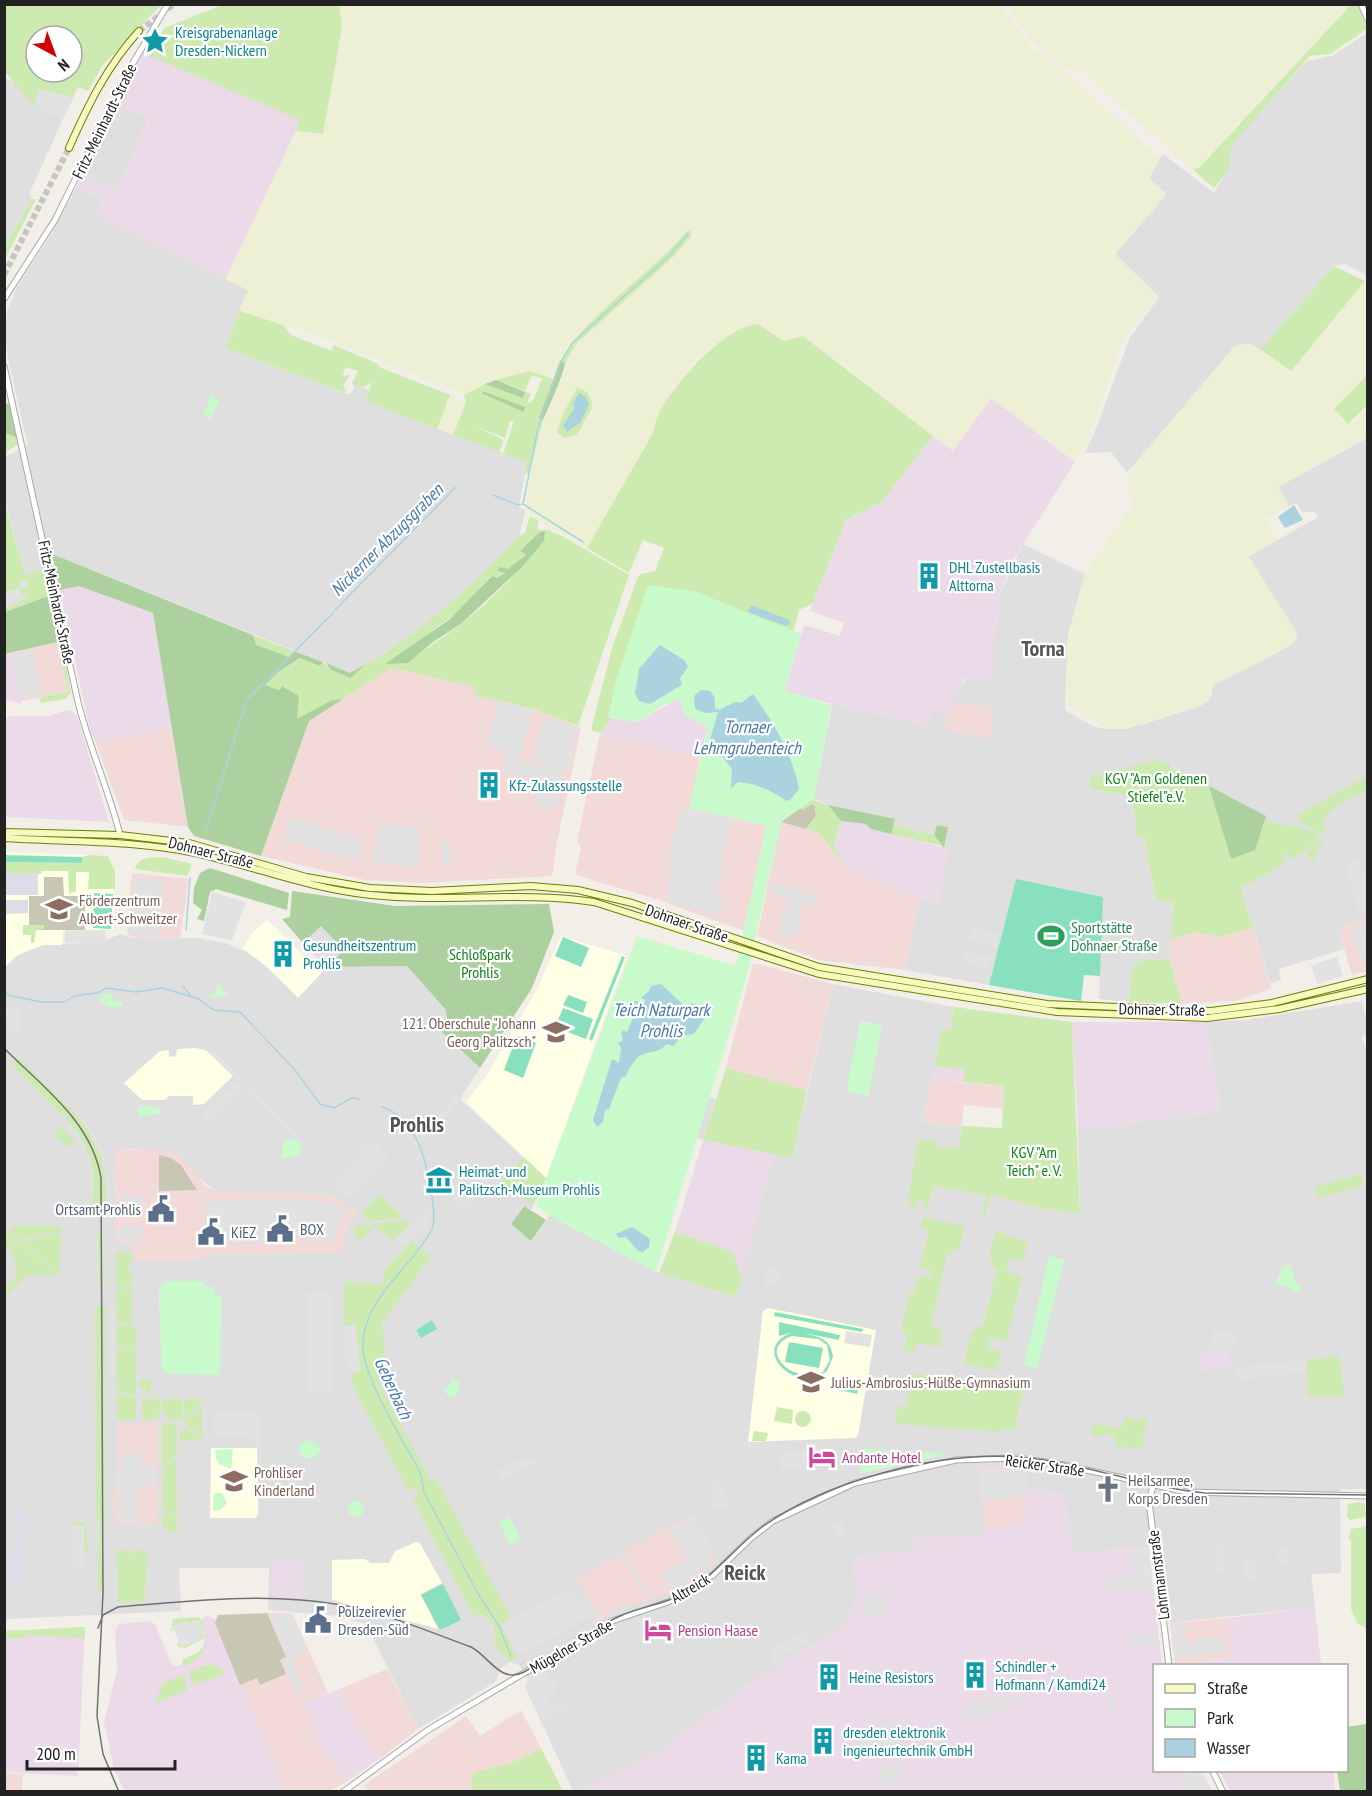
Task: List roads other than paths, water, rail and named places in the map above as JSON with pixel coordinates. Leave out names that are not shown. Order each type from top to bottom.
[{"type":"main road","points":[[69,148],[100,83],[125,47],[139,32]]},
{"type":"main road","name":"Dohnaer Straße","points":[[4,832],[120,835],[189,843],[296,874],[353,886],[424,891],[531,886],[598,893],[819,967],[1047,1004],[1211,1011],[1272,1003],[1368,979]]},
{"type":"main road","name":"Dohnaer Straße","points":[[4,838],[121,845],[193,853],[291,880],[371,895],[560,897],[594,902],[819,974],[1057,1012],[1207,1017],[1279,1009],[1368,989]]},
{"type":"street","name":"Fritz-Meinhardt-Straße","points":[[4,299],[55,220],[130,68],[168,4]]},
{"type":"street","points":[[1361,4],[1368,20]]},
{"type":"street","name":"Fritz-Meinhardt-Straße","points":[[4,366],[82,719],[110,797],[120,835]]},
{"type":"street","name":"Reicker Straße","points":[[741,1547],[773,1521],[846,1485],[956,1460],[989,1458],[1041,1461],[1154,1486],[1205,1494],[1368,1496]]},
{"type":"street","name":"Lohrmannstraße","points":[[1154,1486],[1149,1502],[1169,1664]]},
{"type":"street","name":"Altreick","points":[[630,1613],[668,1602],[691,1590],[713,1575],[741,1547]]},
{"type":"street","name":"Mügelner Straße","points":[[345,1790],[428,1730],[630,1613]]},
{"type":"street","points":[[1213,1772],[1223,1791]]},
{"type":"water","points":[[579,393],[586,397],[589,404],[581,422],[567,432],[563,426],[574,409],[573,403]]},
{"type":"water","points":[[1294,505],[1303,520],[1285,528],[1278,517]]},
{"type":"water","points":[[751,605],[789,620],[790,624],[786,626],[748,612]]},
{"type":"water","name":"Tornaer Lehmgrubenteich","points":[[660,645],[684,660],[688,667],[680,678],[682,685],[650,704],[639,701],[635,693],[639,669]]},
{"type":"water","name":"Tornaer Lehmgrubenteich","points":[[701,690],[710,691],[715,698],[715,708],[719,710],[735,702],[741,703],[753,694],[775,727],[792,763],[799,789],[790,800],[786,801],[770,791],[751,784],[738,782],[731,788],[732,769],[710,740],[718,712],[705,713],[695,709],[694,696]]},
{"type":"water","name":"Teich Naturpark Prohlis","points":[[661,984],[691,1012],[691,1003],[706,1008],[708,1013],[694,1034],[681,1036],[674,1046],[667,1044],[637,1059],[626,1076],[621,1078],[609,1109],[605,1110],[603,1122],[597,1127],[593,1120],[612,1059],[619,1063],[621,1048],[618,1043],[623,1040],[621,1034],[623,1030],[627,1032],[637,1009],[633,1008],[635,1001],[644,1003],[645,1000],[641,998],[651,986]]},
{"type":"water","points":[[632,1227],[650,1239],[649,1247],[643,1252],[638,1251],[626,1237],[619,1238],[616,1234]]},
{"type":"waterway","name":"Nickerner Abzugsgraben","points":[[493,495],[518,505],[523,504],[538,428],[559,366],[572,343],[669,256],[688,234]]},
{"type":"waterway","name":"Nickerner Abzugsgraben","points":[[335,610],[456,487]]},
{"type":"waterway","points":[[523,504],[583,542]]},
{"type":"waterway","name":"Nickerner Abzugsgraben","points":[[205,832],[247,700],[333,613]]},
{"type":"waterway","points":[[186,930],[190,878]]},
{"type":"waterway","points":[[183,986],[190,995]]},
{"type":"waterway","name":"Geberbach","points":[[4,992],[11,996],[42,1002],[65,1002],[74,996],[97,993],[107,988],[136,992],[162,988],[199,999],[214,1010],[240,1012],[295,1070],[320,1104],[334,1108],[352,1098],[359,1099]]},
{"type":"waterway","name":"Geberbach","points":[[382,1107],[404,1121],[419,1144],[430,1184],[434,1222],[423,1243],[381,1295],[373,1309],[366,1325],[363,1341],[364,1355],[376,1389],[421,1474],[424,1492],[477,1592],[499,1626],[511,1656]]},
{"type":"tunnel","points":[[139,31],[174,4]]},
{"type":"tunnel","points":[[4,275],[69,148]]},
{"type":"tram line","points":[[4,1048],[49,1091],[76,1122],[96,1158],[101,1178],[103,1593],[97,1716],[103,1754],[119,1792]]},
{"type":"tram line","points":[[98,1628],[103,1615],[118,1607],[257,1598],[313,1601],[358,1608],[423,1629],[471,1647],[502,1672],[516,1675],[618,1617],[683,1594],[714,1571],[762,1527],[789,1510],[818,1496],[884,1472],[953,1459],[1017,1457],[1064,1463],[1181,1490],[1205,1493],[1368,1495]]},
{"type":"place","name":"Kreisgrabenanlage Dresden-Nickern","points":[[155,41]]},
{"type":"place","name":"DHL Zustellbasis Alttorna","points":[[929,576]]},
{"type":"place","name":"Kfz-Zulassungsstelle","points":[[489,785]]},
{"type":"place","name":"Förderzentrum Albert-Schweitzer","points":[[59,909]]},
{"type":"place","name":"Sportstätte Dohnaer Straße","points":[[1051,936]]},
{"type":"place","name":"Gesundheitszentrum Prohlis","points":[[283,954]]},
{"type":"place","name":"121. Oberschule \"Johann Georg Palitzsch\"","points":[[556,1032]]},
{"type":"place","name":"Heimat- und Palitzsch-Museum Prohlis","points":[[439,1180]]},
{"type":"place","name":"Ortsamt Prohlis","points":[[161,1209]]},
{"type":"place","name":"BOX","points":[[280,1229]]},
{"type":"place","name":"KiEZ","points":[[211,1232]]},
{"type":"place","name":"Julius-Ambrosius-Hülße-Gymnasium","points":[[811,1382]]},
{"type":"place","name":"Andante Hotel","points":[[822,1457]]},
{"type":"place","name":"Prohliser Kinderland","points":[[234,1481]]},
{"type":"place","name":"Heilsarmee, Korps Dresden","points":[[1108,1489]]},
{"type":"place","name":"Polizeirevier Dresden-Süd","points":[[318,1620]]},
{"type":"place","name":"Pension Haase","points":[[658,1630]]},
{"type":"place","name":"Schindler + Hofmann / Kamdi24","points":[[975,1675]]},
{"type":"place","name":"Heine Resistors","points":[[829,1677]]},
{"type":"place","name":"dresden elektronik ingenieurtechnik GmbH","points":[[823,1741]]},
{"type":"place","name":"Kama","points":[[756,1758]]},
{"type":"district","name":"Torna","points":[[1043,648]]},
{"type":"district","name":"Prohlis","points":[[417,1124]]},
{"type":"district","name":"Reick","points":[[745,1572]]},
{"type":"park label","name":"KGV \"Am Goldenen Stiefel\"e.V.","points":[[1156,787]]},
{"type":"park label","name":"Schloßpark Prohlis","points":[[480,963]]},
{"type":"park label","name":"KGV \"Am Teich\" e. V.","points":[[1034,1161]]}]
